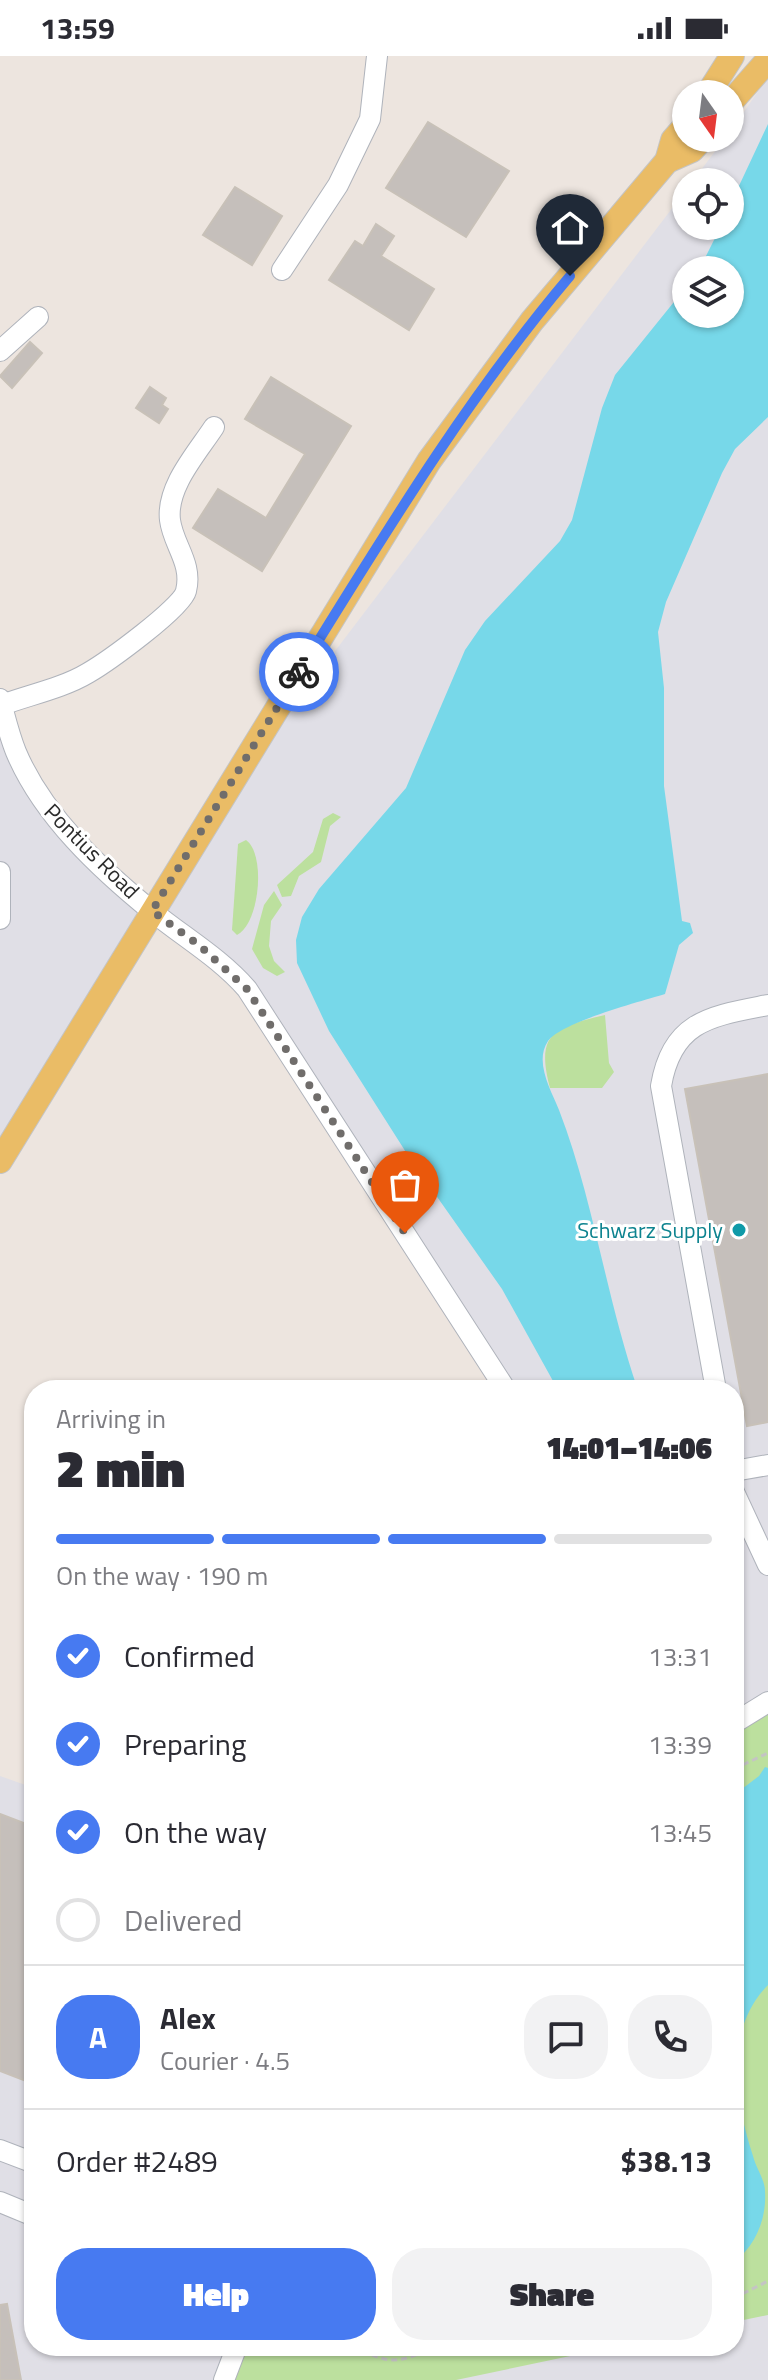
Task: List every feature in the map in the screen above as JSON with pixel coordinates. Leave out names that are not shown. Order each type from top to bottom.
[{"type":"main road","points":[[717,80],[732,56]]},
{"type":"main road","points":[[740,80],[751,56]]},
{"type":"main road","points":[[744,87],[768,60]]},
{"type":"main road","points":[[0,1161],[429,461],[532,321],[667,161],[672,144]]},
{"type":"main road","points":[[667,161],[687,152]]},
{"type":"street","points":[[282,270],[338,185],[370,119],[377,56]]},
{"type":"street","points":[[0,351],[38,317]]},
{"type":"street","points":[[1,702],[87,673],[181,602],[187,575],[184,556],[170,520],[170,502],[178,483],[214,427]]},
{"type":"street","name":"Pontius Road","points":[[1,702],[16,752],[44,803],[73,838],[152,911],[199,945],[247,989],[500,1380]]},
{"type":"street","points":[[0,872],[0,919]]},
{"type":"street","points":[[714,1380],[661,1086],[668,1058],[695,1025],[710,1016],[768,1005]]},
{"type":"street","points":[[744,1469],[768,1465]]},
{"type":"street","points":[[744,1513],[768,1565]]},
{"type":"street","points":[[744,1717],[768,1702]]},
{"type":"street","points":[[0,2150],[24,2159]]},
{"type":"street","points":[[0,2202],[24,2212]]},
{"type":"street","points":[[224,2380],[233,2356]]},
{"type":"path","points":[[744,1764],[768,1753]]},
{"type":"path","points":[[744,2293],[768,2281]]},
{"type":"path","points":[[372,2356],[383,2362],[414,2356]]},
{"type":"shaded area","points":[[768,77],[768,2380],[0,2380],[0,1776],[24,1784],[24,2356],[744,2356],[744,1380],[500,1380],[260,1007],[152,911],[0,1161],[0,701],[30,779],[151,911],[214,810],[672,208],[672,240],[744,240],[744,168],[702,168],[714,152],[744,152],[744,112]]},
{"type":"green space","points":[[333,813],[341,817],[330,826],[321,862],[299,876],[291,896],[282,897],[277,885],[313,852],[323,819]]},
{"type":"green space","points":[[246,840],[256,859],[258,888],[251,917],[237,935],[232,930],[238,844]]},
{"type":"green space","points":[[274,891],[282,905],[271,921],[269,946],[274,961],[285,972],[277,976],[263,968],[252,949],[264,905]]},
{"type":"green space","points":[[605,1015],[609,1063],[614,1072],[602,1088],[550,1088],[545,1055],[553,1035],[573,1024]]},
{"type":"green space","points":[[768,1702],[768,2315],[744,2320],[744,1717]]},
{"type":"green space","points":[[233,2356],[570,2356],[456,2380],[224,2380]]},
{"type":"water","points":[[768,124],[768,417],[735,449],[722,473],[666,602],[658,632],[664,688],[664,786],[682,921],[690,923],[693,933],[679,945],[665,994],[602,1013],[569,1027],[548,1041],[543,1058],[545,1076],[582,1179],[635,1380],[552,1380],[502,1289],[409,1157],[329,1031],[297,963],[296,940],[302,917],[319,889],[406,788],[465,650],[485,621],[560,541],[572,520],[602,408],[615,375],[672,304],[672,328],[744,328],[744,256],[706,256],[714,240],[744,240],[744,175]]},
{"type":"water","points":[[765,1767],[768,1768],[768,1985],[744,2023],[744,1787]]},
{"type":"water","points":[[744,2124],[765,2191],[762,2222],[744,2253]]},
{"type":"building","points":[[428,122],[509,171],[466,237],[386,188]]},
{"type":"building","points":[[235,187],[282,216],[252,265],[203,235]]},
{"type":"building","points":[[376,224],[394,236],[381,256],[434,289],[409,330],[329,280],[355,241],[363,246]]},
{"type":"building","points":[[30,342],[42,353],[12,388],[0,376]]},
{"type":"building","points":[[271,377],[351,426],[262,571],[193,528],[218,489],[266,518],[305,454],[245,419]]},
{"type":"building","points":[[150,387],[166,398],[162,405],[168,409],[159,423],[136,408]]},
{"type":"building","name":"Schwarz Supply","points":[[768,1074],[768,1422],[747,1426],[744,1380],[739,1380],[685,1089]]},
{"type":"building","points":[[0,1814],[24,1823],[24,2080],[0,2071]]},
{"type":"building","points":[[7,2304],[21,2380],[0,2380],[0,2305]]},
{"type":"way so far","points":[[299,672],[152,911],[199,945],[247,989],[405,1233]]},
{"type":"place","name":"Schwarz Supply","points":[[739,1230]]},
{"type":"route","points":[[299,672],[429,461],[532,321],[570,276]]}]
